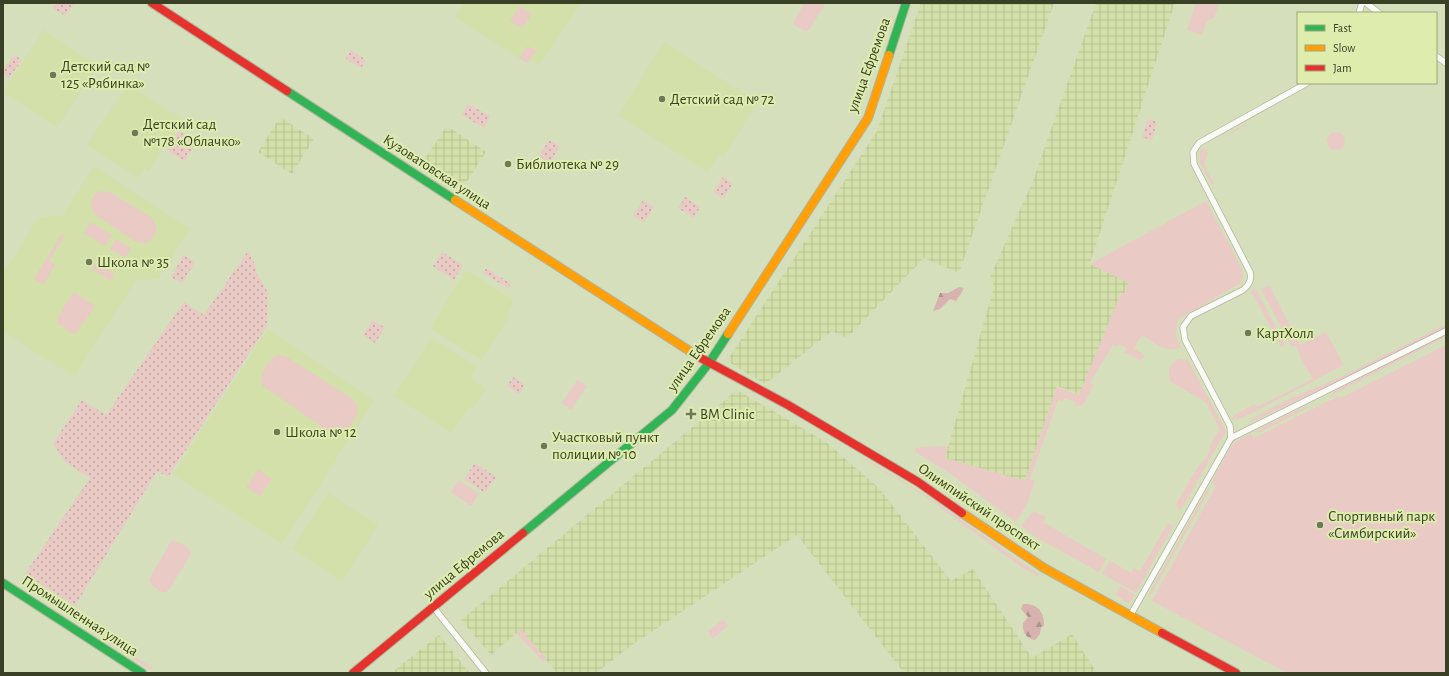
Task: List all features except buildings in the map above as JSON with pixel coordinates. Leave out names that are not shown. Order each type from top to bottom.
[{"type":"street","name":"Кузоватовская улица","points":[[152,3],[431,185],[709,363]]},
{"type":"street","name":"улица Ефремова","points":[[353,673],[434,608],[672,410],[686,394],[709,363],[868,118],[906,3]]},
{"type":"street","points":[[1366,3],[1378,12]]},
{"type":"street","points":[[1437,57],[1446,63]]},
{"type":"street","points":[[1231,438],[1230,426],[1185,340],[1183,327],[1191,316],[1243,290],[1247,286],[1251,277],[1250,272],[1194,164],[1193,152],[1199,144],[1305,84]]},
{"type":"street","points":[[1130,616],[1231,438],[1446,331]]},
{"type":"street","name":"Олимпийский проспект","points":[[709,363],[788,405],[897,468],[936,493],[1024,556],[1130,616],[1236,673]]},
{"type":"street","name":"Промышленная улица","points":[[3,583],[142,673]]},
{"type":"street","points":[[434,608],[486,673]]},
{"type":"shaded area","points":[[57,3],[74,4],[65,16],[53,8]]},
{"type":"shaded area","points":[[464,3],[581,3],[539,65],[530,59],[527,63],[455,17]]},
{"type":"shaded area","points":[[805,3],[824,3],[824,6],[809,30],[805,31],[794,25],[794,20]]},
{"type":"shaded area","points":[[921,3],[1054,3],[959,273],[924,258],[847,338],[832,331],[765,384],[727,361],[877,131]]},
{"type":"shaded area","points":[[1096,3],[1175,3],[1090,263],[1129,283],[1124,293],[1120,295],[1080,394],[1057,386],[1025,481],[945,458],[994,287],[990,277],[1032,183]]},
{"type":"shaded area","points":[[1196,3],[1219,3],[1214,18],[1207,21],[1202,35],[1187,30]]},
{"type":"shaded area","points":[[519,6],[532,14],[522,28],[510,21]]},
{"type":"shaded area","name":"Детский сад № 125 «Рябинка»","points":[[44,30],[98,66],[57,127],[5,93],[7,85]]},
{"type":"shaded area","points":[[664,42],[758,102],[724,156],[719,155],[707,172],[618,115]]},
{"type":"shaded area","points":[[527,46],[537,50],[527,63],[519,58]]},
{"type":"shaded area","points":[[351,50],[366,60],[361,68],[346,59]]},
{"type":"shaded area","points":[[14,55],[22,60],[9,78],[3,74],[3,70]]},
{"type":"shaded area","name":"Детский сад №178 «Облачко»","points":[[132,87],[183,119],[149,171],[144,168],[138,178],[87,145],[124,90]]},
{"type":"shaded area","points":[[468,104],[490,116],[484,128],[462,115]]},
{"type":"shaded area","points":[[280,117],[314,139],[292,174],[258,152]]},
{"type":"shaded area","points":[[1148,119],[1157,122],[1152,140],[1142,137]]},
{"type":"shaded area","points":[[1246,123],[1246,125],[1213,143]]},
{"type":"shaded area","points":[[447,126],[486,152],[464,186],[455,180],[453,184],[427,167],[429,163],[424,160]]},
{"type":"shaded area","points":[[179,131],[196,143],[184,161],[167,150]]},
{"type":"shaded area","points":[[1336,132],[1342,135],[1345,141],[1342,147],[1336,150],[1330,147],[1327,141],[1330,135]]},
{"type":"shaded area","points":[[549,140],[560,146],[550,162],[539,156]]},
{"type":"shaded area","points":[[1204,148],[1208,154],[1205,165],[1214,183],[1212,185],[1199,161],[1200,151]]},
{"type":"shaded area","name":"Школа № 35","points":[[94,166],[190,229],[158,279],[136,280],[74,377],[3,331],[3,273],[39,217],[62,216]]},
{"type":"shaded area","points":[[723,177],[733,184],[723,198],[713,192]]},
{"type":"shaded area","points":[[102,191],[110,192],[152,218],[157,228],[152,240],[145,243],[136,242],[96,215],[91,207],[91,200],[95,194]]},
{"type":"shaded area","points":[[685,197],[700,207],[694,218],[678,208]]},
{"type":"shaded area","points":[[643,200],[654,207],[644,222],[633,216]]},
{"type":"shaded area","points":[[1206,201],[1242,269],[1243,277],[1241,283],[1180,318],[1176,325],[1176,332],[1177,340],[1181,347],[1176,349],[1166,349],[1142,335],[1134,348],[1144,355],[1144,358],[1140,360],[1124,352],[1127,348],[1119,344],[1117,347],[1113,345],[1090,383],[1094,385],[1083,405],[1075,406],[1076,402],[1064,398],[1063,401],[1058,400],[1030,479],[1035,481],[1027,504],[1016,522],[951,474],[915,452],[916,448],[921,447],[948,446],[945,458],[1025,481],[1057,387],[1079,395],[1120,295],[1124,293],[1129,283],[1090,264]]},
{"type":"shaded area","points":[[90,222],[112,235],[105,246],[84,233]]},
{"type":"shaded area","points":[[61,235],[65,235],[49,261],[55,265],[43,285],[35,279],[35,277]]},
{"type":"shaded area","points":[[116,239],[131,248],[125,258],[110,249]]},
{"type":"shaded area","points":[[248,251],[256,266],[256,272],[268,293],[267,326],[168,477],[157,471],[75,606],[25,574],[90,478],[64,461],[53,443],[82,400],[106,415],[184,302],[204,315]]},
{"type":"shaded area","points":[[442,252],[463,265],[454,280],[433,266]]},
{"type":"shaded area","points":[[184,255],[195,262],[182,283],[171,277]]},
{"type":"shaded area","points":[[97,262],[112,272],[114,275],[110,280],[91,269]]},
{"type":"shaded area","points":[[486,268],[511,284],[508,288],[483,273]]},
{"type":"shaded area","points":[[466,270],[514,300],[507,313],[510,316],[481,360],[430,328]]},
{"type":"shaded area","points":[[1269,285],[1300,345],[1326,332],[1343,364],[1342,366],[1244,417],[1232,420],[1233,416],[1253,405],[1259,406],[1313,379],[1302,361],[1296,346],[1291,346],[1261,289]]},
{"type":"shaded area","points":[[1253,289],[1257,291],[1285,345],[1281,347],[1253,294],[1251,295],[1250,293]]},
{"type":"shaded area","points":[[75,293],[95,306],[75,335],[57,323],[58,317],[72,294]]},
{"type":"shaded area","points":[[373,320],[385,328],[375,343],[363,335]]},
{"type":"shaded area","points":[[1446,324],[1446,327],[1345,378],[1252,422],[1250,420],[1287,400],[1343,376]]},
{"type":"shaded area","name":"Школа № 12","points":[[268,329],[374,400],[282,544],[173,474]]},
{"type":"shaded area","points":[[1446,334],[1446,337],[1328,397],[1336,390]]},
{"type":"shaded area","points":[[431,338],[477,367],[470,378],[486,389],[472,409],[469,407],[451,433],[394,396]]},
{"type":"shaded area","name":"Спортивный парк «Симбирский»","points":[[1446,345],[1446,673],[1287,673],[1152,601],[1216,486],[1211,483],[1233,443],[1251,433],[1254,438],[1339,396],[1340,398]]},
{"type":"shaded area","points":[[279,355],[287,357],[354,400],[358,410],[355,418],[346,431],[338,435],[334,435],[262,385],[261,381],[265,367],[275,356]]},
{"type":"shaded area","points":[[1179,359],[1188,360],[1226,431],[1181,510],[1175,506],[1199,465],[1206,458],[1212,442],[1220,430],[1206,402],[1171,382],[1169,371],[1171,365]]},
{"type":"shaded area","points":[[513,377],[525,385],[519,394],[507,386]]},
{"type":"shaded area","points":[[577,380],[587,386],[571,410],[562,403]]},
{"type":"shaded area","points":[[737,390],[826,442],[879,488],[951,581],[973,569],[1032,658],[1072,634],[1097,673],[904,673],[797,535],[632,645],[596,673],[557,673],[521,629],[491,655],[461,620]]},
{"type":"shaded area","points":[[1313,405],[1258,433],[1255,431],[1297,410]]},
{"type":"shaded area","points":[[860,457],[927,496],[1037,573],[1039,577],[1021,567],[922,494]]},
{"type":"shaded area","points":[[475,463],[496,477],[485,493],[464,479]]},
{"type":"shaded area","points":[[258,469],[272,479],[260,496],[246,487]]},
{"type":"shaded area","points":[[459,480],[479,494],[471,506],[451,492]]},
{"type":"shaded area","points":[[1208,488],[1210,489],[1151,595],[1149,594]]},
{"type":"shaded area","points":[[328,493],[378,525],[342,581],[292,549]]},
{"type":"shaded area","points":[[1034,511],[1046,517],[1043,522],[1106,559],[1099,572],[1034,536],[1021,526]]},
{"type":"shaded area","points":[[1168,523],[1173,526],[1136,593],[1102,574],[1110,561],[1131,573],[1134,568],[1140,571]]},
{"type":"shaded area","points":[[171,541],[183,544],[191,554],[169,590],[163,593],[151,585],[149,580]]},
{"type":"shaded area","points":[[1121,586],[1135,595],[1130,603],[1125,602],[1116,594]]},
{"type":"shaded area","points":[[723,619],[728,626],[712,639],[708,631]]},
{"type":"shaded area","points":[[92,629],[153,668],[151,670],[91,631]]},
{"type":"shaded area","points":[[521,629],[547,660],[544,662],[516,633]]},
{"type":"shaded area","points":[[439,635],[470,673],[391,673]]},
{"type":"green space","points":[[959,287],[964,288],[956,301],[950,299],[940,309],[933,311],[940,293],[948,293]]},
{"type":"green space","points":[[1023,604],[1036,607],[1039,609],[1043,617],[1044,626],[1041,627],[1040,634],[1035,640],[1029,638],[1023,629],[1023,623],[1028,617],[1021,609]]},
{"type":"traffic: fast","points":[[889,55],[906,3]]},
{"type":"traffic: fast","points":[[287,91],[455,200]]},
{"type":"traffic: fast","points":[[523,533],[672,410],[709,363],[728,334]]},
{"type":"traffic: fast","points":[[3,583],[142,673]]},
{"type":"traffic: slow","points":[[728,334],[868,118],[889,55]]},
{"type":"traffic: slow","points":[[455,200],[699,357]]},
{"type":"traffic: slow","points":[[962,513],[1044,568],[1162,633]]},
{"type":"traffic: jam","points":[[152,3],[287,91]]},
{"type":"traffic: jam","points":[[699,357],[788,405],[918,482],[962,513]]},
{"type":"traffic: jam","points":[[353,673],[523,533]]},
{"type":"traffic: jam","points":[[1162,633],[1236,673]]},
{"type":"place","name":"Детский сад № 125 «Рябинка»","points":[[53,75]]},
{"type":"place","name":"Детский сад № 72","points":[[662,99]]},
{"type":"place","name":"Детский сад №178 «Облачко»","points":[[135,133]]},
{"type":"place","name":"Библиотека № 29","points":[[508,164]]},
{"type":"place","name":"Школа № 35","points":[[89,262]]},
{"type":"place","name":"КартХолл","points":[[1248,333]]},
{"type":"place","name":"BM Clinic","points":[[691,414]]},
{"type":"place","name":"Школа № 12","points":[[277,432]]},
{"type":"place","name":"Участковый пункт полиции № 10","points":[[544,446]]},
{"type":"place","name":"Спортивный парк «Симбирский»","points":[[1320,525]]}]
